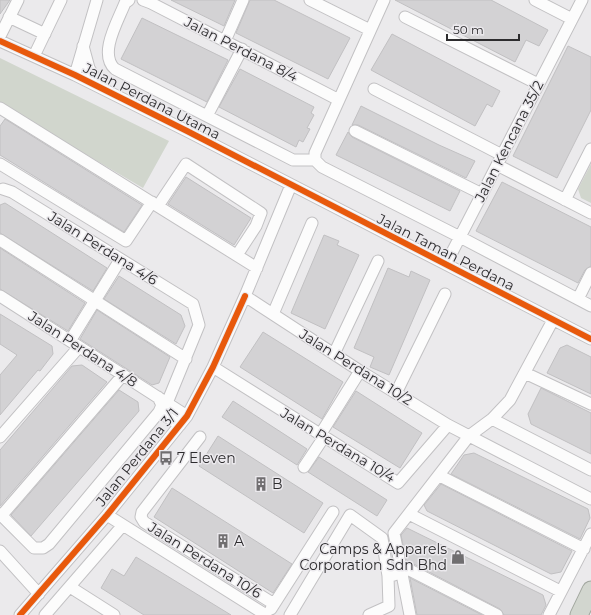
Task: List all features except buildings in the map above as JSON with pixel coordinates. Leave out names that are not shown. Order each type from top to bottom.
[{"type":"highway","points":[[579,615],[591,590]]},
{"type":"street","points":[[0,36],[18,0]]},
{"type":"street","points":[[34,56],[61,0]]},
{"type":"street","points":[[74,75],[97,0]]},
{"type":"street","points":[[129,0],[125,3],[107,55],[110,65],[115,70],[293,160],[315,160]]},
{"type":"street","name":"Jalan Perdana 8/4","points":[[143,0],[242,49],[339,100]]},
{"type":"street","points":[[225,41],[243,0]]},
{"type":"street","points":[[310,0],[370,30]]},
{"type":"street","points":[[384,0],[315,153],[315,160],[322,167],[460,236],[591,306]]},
{"type":"street","points":[[535,0],[572,19]]},
{"type":"street","name":"Jalan Kencana 35/2","points":[[446,264],[582,0]]},
{"type":"street","points":[[10,17],[45,34]]},
{"type":"street","points":[[405,17],[538,84]]},
{"type":"street","name":"Jalan Perdana Utama","points":[[0,41],[74,75],[291,185]]},
{"type":"street","points":[[83,46],[92,74],[100,88]]},
{"type":"street","points":[[208,116],[242,49]]},
{"type":"street","points":[[374,89],[499,160],[565,200],[591,213]]},
{"type":"street","points":[[1,110],[258,268]]},
{"type":"street","points":[[355,131],[482,194]]},
{"type":"street","points":[[565,200],[591,149]]},
{"type":"street","points":[[0,164],[126,241],[186,164],[261,213],[256,226],[237,255]]},
{"type":"street","name":"Jalan Taman Perdana","points":[[291,185],[591,340]]},
{"type":"street","name":"Jalan Perdana 3/1","points":[[20,615],[107,514],[187,416],[213,367],[258,268],[291,185]]},
{"type":"street","name":"Jalan Perdana 4/6","points":[[1,188],[12,192],[193,304],[200,325],[186,359]]},
{"type":"street","points":[[273,314],[312,224]]},
{"type":"street","points":[[0,240],[186,359],[162,400],[162,405],[159,412],[49,544],[42,548],[34,548],[1,515],[123,375]]},
{"type":"street","points":[[0,437],[75,344],[95,301],[120,260]]},
{"type":"street","points":[[334,354],[378,261]]},
{"type":"street","points":[[578,299],[591,273]]},
{"type":"street","points":[[396,393],[445,294]]},
{"type":"street","name":"Jalan Perdana 4/8","points":[[0,296],[187,416]]},
{"type":"street","name":"Jalan Perdana 10/2","points":[[245,296],[360,371],[448,425],[591,499]]},
{"type":"street","points":[[410,615],[394,533],[440,476],[469,436],[492,419],[510,400],[526,373],[553,320]]},
{"type":"street","name":"Jalan Perdana 10/4","points":[[213,367],[398,484],[448,425]]},
{"type":"street","points":[[304,467],[360,371]]},
{"type":"street","points":[[526,373],[591,404]]},
{"type":"street","points":[[159,412],[180,425]]},
{"type":"street","points":[[492,419],[591,470]]},
{"type":"street","name":"Jalan Perdana 10/6","points":[[200,437],[142,512],[141,517],[144,522],[274,604]]},
{"type":"street","points":[[440,476],[584,549]]},
{"type":"street","name":"Jalan Perdana 10/6","points":[[263,614],[274,604],[333,512]]},
{"type":"street","points":[[107,514],[263,614]]},
{"type":"street","points":[[409,514],[560,591]]},
{"type":"street","points":[[290,615],[350,515],[382,538],[388,576],[389,606],[369,615]]},
{"type":"street","points":[[45,615],[123,525]]},
{"type":"street","points":[[549,615],[560,591],[591,534]]},
{"type":"street","points":[[0,551],[38,594]]},
{"type":"street","points":[[388,576],[401,569]]},
{"type":"street","points":[[401,569],[497,615]]},
{"type":"street","points":[[70,587],[114,615]]},
{"type":"shaded area","points":[[0,58],[169,141],[143,188],[0,104]]},
{"type":"shaded area","points":[[591,164],[591,203],[581,198],[578,189]]},
{"type":"cycle path","points":[[0,41],[75,75],[187,131],[591,339]]},
{"type":"cycle path","points":[[20,615],[107,515],[187,416],[213,367],[245,296]]},
{"type":"place","name":"7 Eleven","points":[[166,458]]},
{"type":"place","name":"B","points":[[261,484]]},
{"type":"place","name":"A","points":[[223,541]]},
{"type":"place","name":"Camps & Apparels Corporation Sdn Bhd","points":[[458,557]]}]
